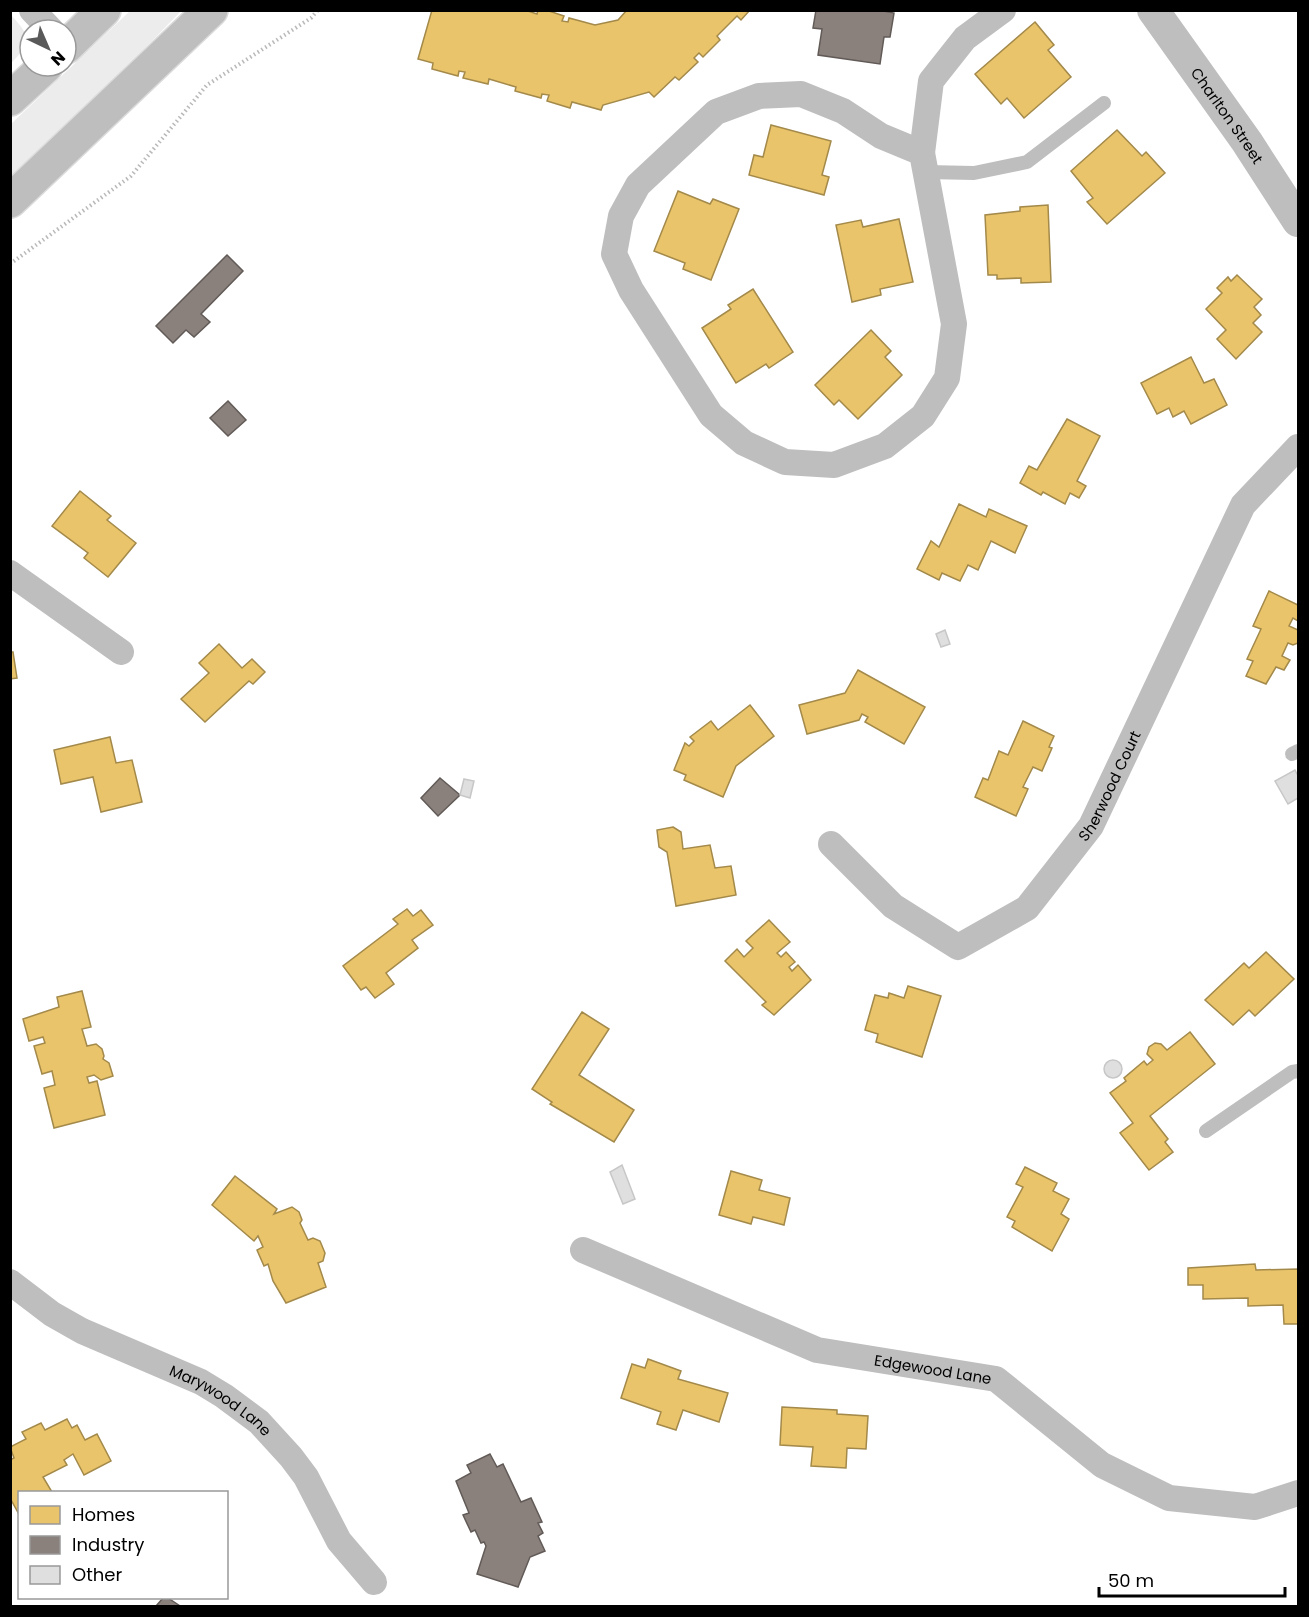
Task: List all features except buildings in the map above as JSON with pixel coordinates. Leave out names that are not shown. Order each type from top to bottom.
[{"type":"highway","points":[[78,35],[104,10]]},
{"type":"highway","points":[[10,201],[203,16]]},
{"type":"highway","points":[[10,99],[33,78]]},
{"type":"street","points":[[924,162],[843,111],[801,94],[759,96],[716,112],[638,185],[621,216],[614,254],[631,290],[711,415],[744,443],[785,462],[834,465],[885,446],[923,416],[947,378],[954,324],[924,162],[931,81],[965,38],[1003,10]]},
{"type":"street","name":"Charlton Street","points":[[1153,10],[1299,221]]},
{"type":"street","name":"Sherwood Court","points":[[831,844],[893,906],[958,947],[1027,908],[1091,826],[1243,505],[1299,447]]},
{"type":"street","points":[[10,573],[121,652]]},
{"type":"street","name":"Edgewood Lane","points":[[583,1250],[817,1350],[996,1378],[1102,1465],[1169,1498],[1256,1507],[1299,1493]]},
{"type":"street","name":"Marywood Lane","points":[[10,1282],[52,1314],[82,1331],[201,1382],[258,1422],[291,1457],[306,1477],[339,1541],[374,1582]]},
{"type":"lane","points":[[924,162],[974,173],[1027,162],[1104,103]]},
{"type":"lane","points":[[1206,1131],[1292,1072],[1299,1071]]},
{"type":"path","points":[[10,264],[130,176],[207,85],[311,18],[318,10]]},
{"type":"shaded area","points":[[130,11],[181,11],[11,176],[11,124],[59,78],[78,78],[78,60]]},
{"type":"shaded area","points":[[11,15],[18,23],[18,55],[11,63]]}]
